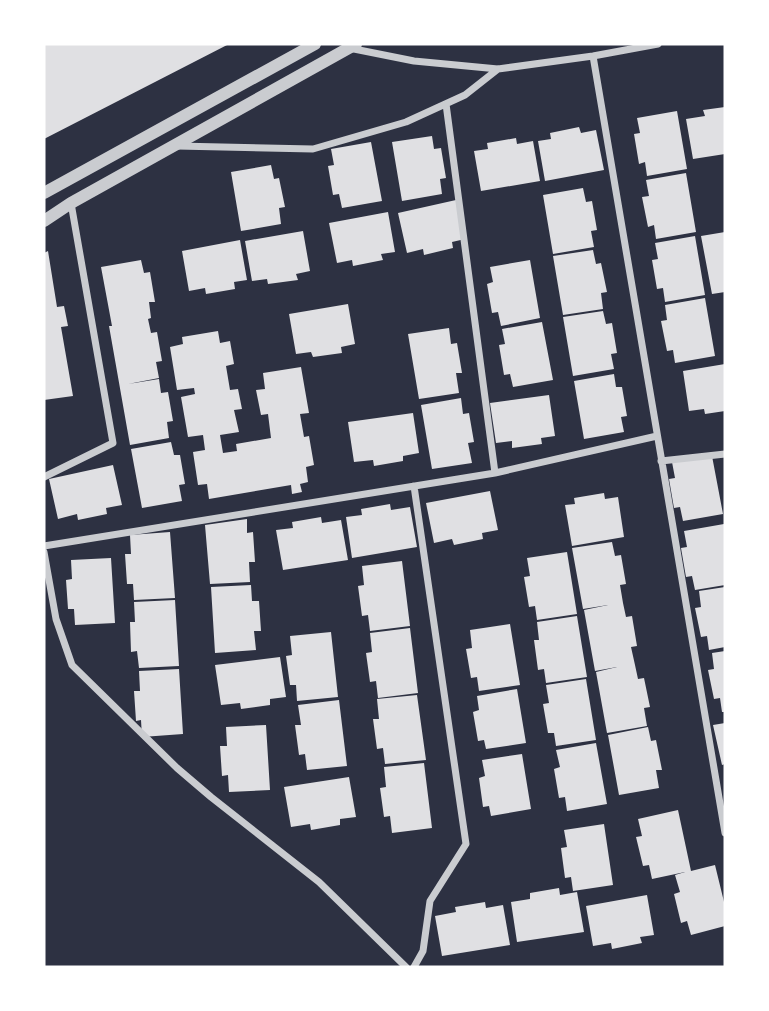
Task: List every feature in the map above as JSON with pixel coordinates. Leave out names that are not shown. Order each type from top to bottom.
[{"type":"street","points":[[44,192],[315,44]]},
{"type":"street","points":[[44,221],[71,203],[352,46],[414,61],[498,69],[657,44]]},
{"type":"street","points":[[593,56],[725,833]]},
{"type":"street","points":[[173,146],[313,149],[406,122],[466,95],[498,69]]},
{"type":"street","points":[[446,104],[495,473]]},
{"type":"street","points":[[44,477],[113,443],[71,203]]},
{"type":"street","points":[[44,546],[495,473],[657,436]]},
{"type":"street","points":[[661,461],[725,454]]},
{"type":"street","points":[[414,486],[466,844],[430,901],[423,951],[414,967]]},
{"type":"street","points":[[44,552],[56,619],[72,666],[177,768],[319,882],[406,967]]},
{"type":"street","points":[[715,778],[725,776]]},
{"type":"building","points":[[44,44],[229,44],[44,139]]},
{"type":"building","points":[[725,107],[725,154],[693,159],[686,119],[705,116],[703,110]]},
{"type":"building","points":[[677,111],[687,169],[647,176],[645,162],[639,164],[634,134],[640,133],[637,118]]},
{"type":"building","points":[[579,127],[581,133],[596,130],[604,170],[545,181],[538,141],[551,139],[550,133]]},
{"type":"building","points":[[432,136],[434,149],[441,148],[446,178],[440,179],[442,194],[402,201],[392,142]]},
{"type":"building","points":[[516,138],[517,144],[533,141],[540,181],[481,191],[474,151],[488,149],[487,143]]},
{"type":"building","points":[[371,142],[382,201],[342,208],[339,194],[333,195],[328,166],[334,165],[331,149]]},
{"type":"building","points":[[271,165],[274,179],[279,178],[285,207],[279,208],[281,224],[241,231],[231,172]]},
{"type":"building","points":[[686,173],[696,232],[656,239],[654,225],[648,227],[642,197],[649,196],[646,180]]},
{"type":"building","points":[[583,188],[586,202],[592,201],[597,230],[591,231],[594,247],[553,254],[543,195]]},
{"type":"building","points":[[456,200],[465,239],[452,242],[453,248],[424,255],[423,249],[407,253],[398,213]]},
{"type":"building","points":[[388,212],[395,252],[381,254],[383,260],[353,266],[352,260],[337,263],[329,223]]},
{"type":"building","points":[[303,231],[310,271],[296,274],[298,280],[268,284],[267,279],[252,281],[245,241]]},
{"type":"building","points":[[725,232],[725,292],[712,294],[701,236]]},
{"type":"building","points":[[695,236],[705,295],[665,302],[663,288],[657,289],[652,260],[658,259],[655,243]]},
{"type":"building","points":[[240,240],[247,280],[234,282],[235,289],[206,294],[205,288],[189,291],[182,251]]},
{"type":"building","points":[[593,250],[596,264],[601,263],[607,292],[601,293],[603,309],[563,315],[553,256]]},
{"type":"building","points":[[48,251],[57,307],[64,306],[68,326],[61,327],[73,396],[44,400],[44,253]]},
{"type":"building","points":[[141,260],[144,273],[150,272],[155,302],[149,302],[151,318],[148,319],[151,333],[157,332],[162,361],[156,362],[159,378],[128,384],[159,379],[161,393],[168,392],[173,421],[167,422],[169,438],[130,445],[101,267]]},
{"type":"building","points":[[530,260],[540,318],[501,326],[498,312],[492,313],[487,284],[493,282],[490,267]]},
{"type":"building","points":[[705,298],[715,356],[675,363],[673,350],[667,351],[661,321],[667,320],[665,305]]},
{"type":"building","points":[[348,304],[355,344],[341,347],[342,353],[313,357],[311,352],[296,354],[289,314]]},
{"type":"building","points":[[603,311],[606,324],[612,323],[617,353],[611,354],[614,369],[573,376],[563,317]]},
{"type":"building","points":[[542,322],[553,380],[513,387],[510,374],[504,375],[499,345],[505,344],[502,329]]},
{"type":"building","points":[[449,328],[451,344],[457,343],[462,373],[456,373],[459,393],[419,399],[408,334]]},
{"type":"building","points":[[218,331],[220,343],[230,341],[234,364],[226,366],[230,390],[238,389],[242,409],[234,410],[239,432],[220,435],[223,453],[237,451],[236,444],[271,438],[268,414],[261,415],[256,390],[265,389],[263,373],[301,367],[309,413],[300,414],[304,437],[309,436],[314,465],[306,467],[308,482],[300,484],[302,492],[292,494],[291,485],[209,499],[207,484],[198,485],[193,452],[205,450],[203,435],[188,437],[181,397],[195,394],[194,388],[177,390],[170,347],[183,344],[182,337]]},
{"type":"building","points":[[725,364],[725,411],[705,414],[704,409],[689,411],[683,371]]},
{"type":"building","points":[[614,374],[616,387],[622,387],[627,416],[621,417],[624,432],[584,439],[574,381]]},
{"type":"building","points":[[549,395],[555,436],[541,438],[542,444],[512,448],[512,441],[496,443],[490,403]]},
{"type":"building","points":[[461,398],[463,414],[469,413],[474,442],[468,443],[472,463],[432,469],[421,405]]},
{"type":"building","points":[[413,413],[419,453],[403,456],[403,461],[374,466],[373,460],[354,462],[348,422]]},
{"type":"building","points":[[171,442],[174,455],[180,455],[185,484],[179,485],[182,501],[142,508],[131,449]]},
{"type":"building","points":[[712,456],[723,514],[683,521],[680,507],[674,508],[669,479],[675,478],[672,462]]},
{"type":"building","points":[[113,465],[122,505],[106,508],[107,514],[78,520],[77,514],[58,519],[49,479]]},
{"type":"building","points":[[490,491],[498,530],[482,533],[483,539],[454,545],[452,539],[434,543],[426,503]]},
{"type":"building","points":[[604,493],[605,499],[618,497],[624,537],[572,546],[565,505],[575,504],[574,498]]},
{"type":"building","points":[[390,504],[391,510],[410,507],[417,547],[352,558],[346,517],[362,515],[361,509]]},
{"type":"building","points":[[321,517],[322,523],[341,520],[348,560],[283,570],[276,530],[293,528],[292,522]]},
{"type":"building","points":[[247,519],[247,533],[253,532],[255,562],[249,562],[250,582],[210,584],[205,525]]},
{"type":"building","points":[[724,524],[725,585],[695,590],[692,576],[686,577],[681,548],[687,547],[684,531]]},
{"type":"building","points":[[170,532],[175,598],[134,600],[133,584],[127,584],[125,554],[131,554],[130,535]]},
{"type":"building","points":[[612,542],[615,556],[621,555],[626,584],[620,585],[623,603],[626,617],[632,616],[637,646],[631,647],[638,679],[644,678],[650,707],[644,708],[647,726],[607,733],[596,672],[617,667],[595,671],[584,610],[608,605],[583,609],[572,548]]},
{"type":"building","points":[[567,552],[577,614],[537,620],[535,606],[529,607],[524,577],[530,576],[527,558]]},
{"type":"building","points":[[111,558],[115,623],[75,625],[74,609],[68,609],[66,580],[72,579],[71,560]]},
{"type":"building","points":[[402,561],[410,626],[370,631],[368,615],[362,616],[358,586],[364,585],[362,566]]},
{"type":"building","points":[[251,585],[252,601],[259,601],[261,631],[254,631],[256,650],[215,653],[211,587]]},
{"type":"building","points":[[725,587],[725,647],[709,650],[707,636],[701,637],[695,608],[701,607],[699,591]]},
{"type":"building","points":[[175,600],[179,666],[139,668],[137,651],[131,652],[130,622],[135,622],[134,602]]},
{"type":"building","points":[[577,616],[587,677],[546,683],[544,669],[538,670],[534,640],[539,640],[537,622]]},
{"type":"building","points":[[510,624],[520,685],[479,691],[477,677],[471,678],[466,649],[472,648],[470,630]]},
{"type":"building","points":[[410,628],[418,693],[378,698],[376,681],[370,682],[366,653],[372,652],[370,633]]},
{"type":"building","points":[[331,632],[338,697],[297,701],[296,685],[290,685],[286,656],[292,655],[290,636]]},
{"type":"building","points":[[725,651],[725,712],[722,712],[720,698],[714,699],[708,670],[714,669],[712,653]]},
{"type":"building","points":[[280,657],[286,697],[270,699],[270,705],[241,709],[240,703],[221,705],[215,665]]},
{"type":"building","points":[[179,669],[183,734],[142,737],[141,720],[136,721],[134,691],[140,691],[139,671]]},
{"type":"building","points":[[586,679],[596,740],[556,746],[554,733],[548,733],[543,704],[549,703],[546,685]]},
{"type":"building","points":[[517,689],[526,743],[486,749],[484,740],[478,741],[473,712],[479,710],[477,696]]},
{"type":"building","points":[[417,695],[426,760],[385,764],[383,748],[377,749],[373,719],[379,719],[377,699]]},
{"type":"building","points":[[339,700],[347,766],[307,770],[305,754],[299,755],[295,725],[301,725],[298,705]]},
{"type":"building","points":[[725,723],[725,764],[722,765],[713,725]]},
{"type":"building","points":[[266,725],[270,790],[229,792],[228,775],[222,776],[220,746],[227,746],[226,727]]},
{"type":"building","points":[[648,727],[651,741],[656,740],[662,770],[656,770],[659,788],[619,795],[608,735]]},
{"type":"building","points":[[596,743],[607,804],[567,811],[565,797],[559,798],[554,769],[560,767],[556,750]]},
{"type":"building","points":[[522,754],[531,809],[491,816],[489,806],[483,807],[479,778],[485,776],[482,760]]},
{"type":"building","points":[[424,763],[432,828],[392,833],[390,816],[384,817],[380,788],[386,787],[384,767]]},
{"type":"building","points":[[349,777],[356,817],[340,819],[340,825],[311,830],[310,824],[291,827],[284,787]]},
{"type":"building","points":[[678,810],[691,871],[715,865],[725,906],[725,926],[691,935],[687,921],[681,923],[674,894],[680,892],[675,875],[685,872],[652,879],[649,865],[643,866],[636,837],[642,836],[638,819]]},
{"type":"building","points":[[604,824],[613,885],[573,891],[571,877],[565,878],[561,848],[567,847],[564,830]]},
{"type":"building","points":[[559,888],[560,895],[577,892],[584,932],[517,942],[511,902],[530,899],[530,893]]},
{"type":"building","points":[[647,895],[654,935],[640,937],[642,943],[612,949],[611,943],[593,946],[586,906]]},
{"type":"building","points":[[485,902],[486,908],[503,905],[510,945],[442,956],[435,916],[456,912],[455,907]]}]
